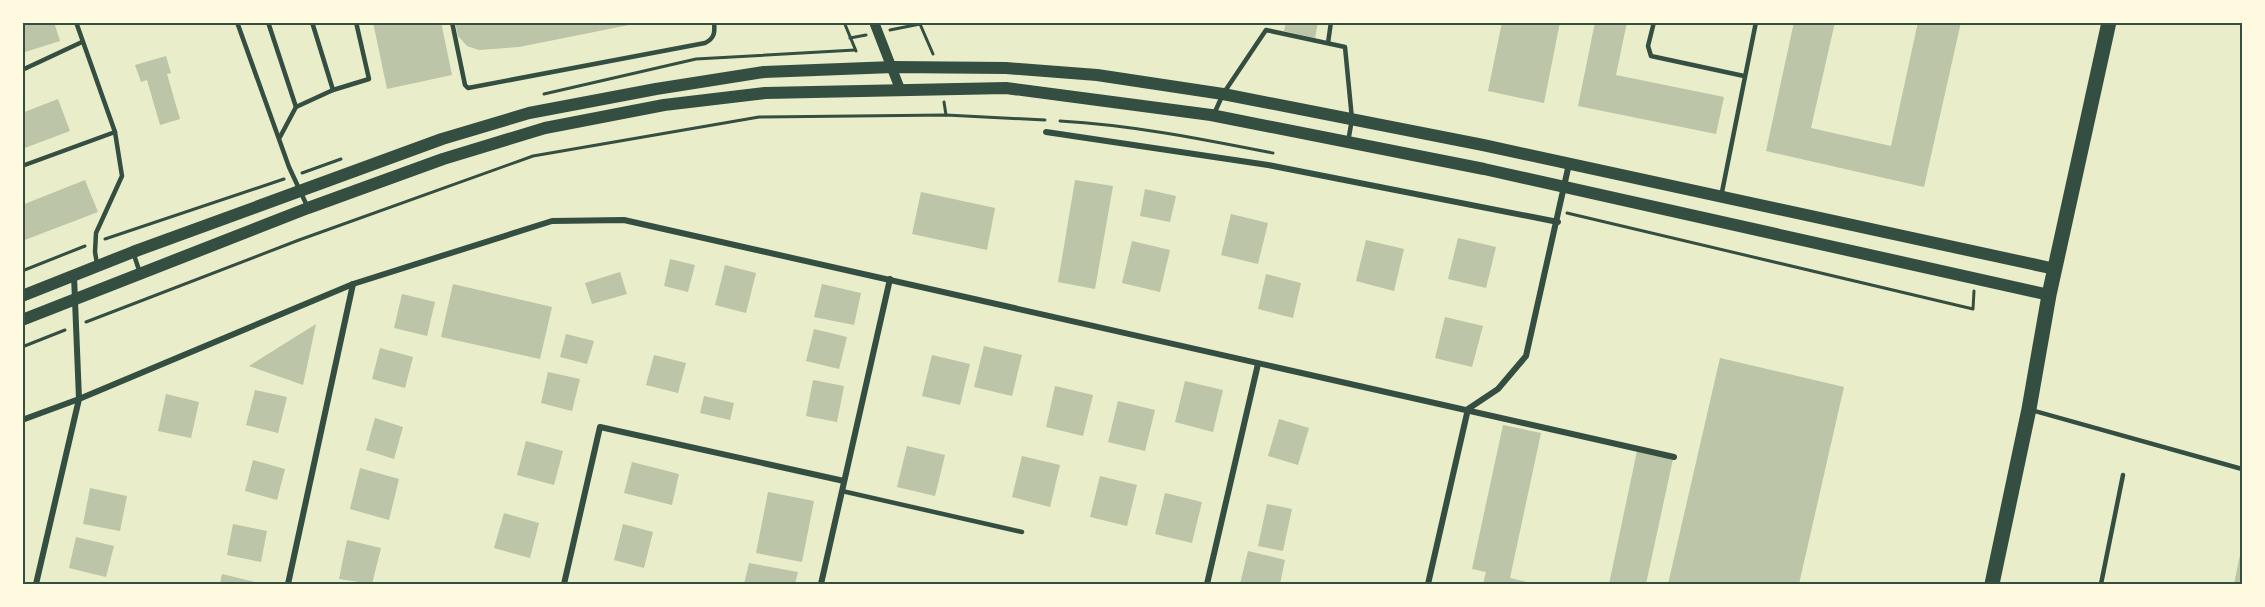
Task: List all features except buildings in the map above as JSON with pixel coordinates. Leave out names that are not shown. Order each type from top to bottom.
[{"type":"main road","points":[[1992,585],[2029,409],[2049,295],[2109,22]]},
{"type":"main road","points":[[22,296],[133,252],[442,139],[529,113],[656,89],[764,72],[893,67],[1006,68],[1096,75],[1223,94],[1569,164],[2055,269]]},
{"type":"main road","points":[[22,320],[308,208],[443,159],[545,128],[664,105],[765,93],[900,89],[1006,88],[1213,115],[1564,187],[2049,295]]},
{"type":"street","points":[[874,22],[900,89]]},
{"type":"street","points":[[1046,132],[1268,165],[1558,222]]},
{"type":"street","points":[[1428,585],[1468,410],[1498,389],[1526,356],[1558,222],[1569,164]]},
{"type":"street","points":[[22,420],[78,399],[352,284],[552,221],[624,220],[1674,457]]},
{"type":"street","points":[[36,585],[78,399],[74,276]]},
{"type":"street","points":[[821,585],[890,279]]},
{"type":"street","points":[[288,585],[352,284]]},
{"type":"street","points":[[1207,585],[1258,364]]},
{"type":"street","points":[[564,585],[600,427],[844,481]]},
{"type":"lane","points":[[76,22],[115,132],[122,176],[96,233],[95,252],[98,266]]},
{"type":"lane","points":[[237,22],[290,166],[308,208]]},
{"type":"lane","points":[[268,22],[296,107]]},
{"type":"lane","points":[[312,22],[333,90]]},
{"type":"lane","points":[[280,137],[296,107],[333,90],[369,79],[356,22]]},
{"type":"lane","points":[[452,22],[465,85],[468,88],[705,43],[713,38],[714,22]]},
{"type":"lane","points":[[1213,115],[1223,94],[1266,30],[1267,22]]},
{"type":"lane","points":[[1328,43],[1331,22]]},
{"type":"lane","points":[[1653,22],[1648,46],[1651,56],[1744,76]]},
{"type":"lane","points":[[1721,196],[1756,22]]},
{"type":"lane","points":[[1266,30],[1346,47],[1352,119],[1348,142]]},
{"type":"lane","points":[[22,70],[82,42]]},
{"type":"lane","points":[[22,166],[115,132]]},
{"type":"lane","points":[[133,252],[140,274]]},
{"type":"lane","points":[[2029,409],[2242,469]]},
{"type":"lane","points":[[2101,585],[2123,475]]},
{"type":"lane","points":[[842,491],[1023,532]]},
{"type":"path","points":[[844,22],[863,68]]},
{"type":"path","points":[[919,22],[938,67]]},
{"type":"path","points":[[22,346],[299,240],[533,156],[759,117],[866,114],[946,115],[1107,123],[1189,136],[1283,155]]},
{"type":"path","points":[[1560,212],[1972,309],[1976,279]]}]
